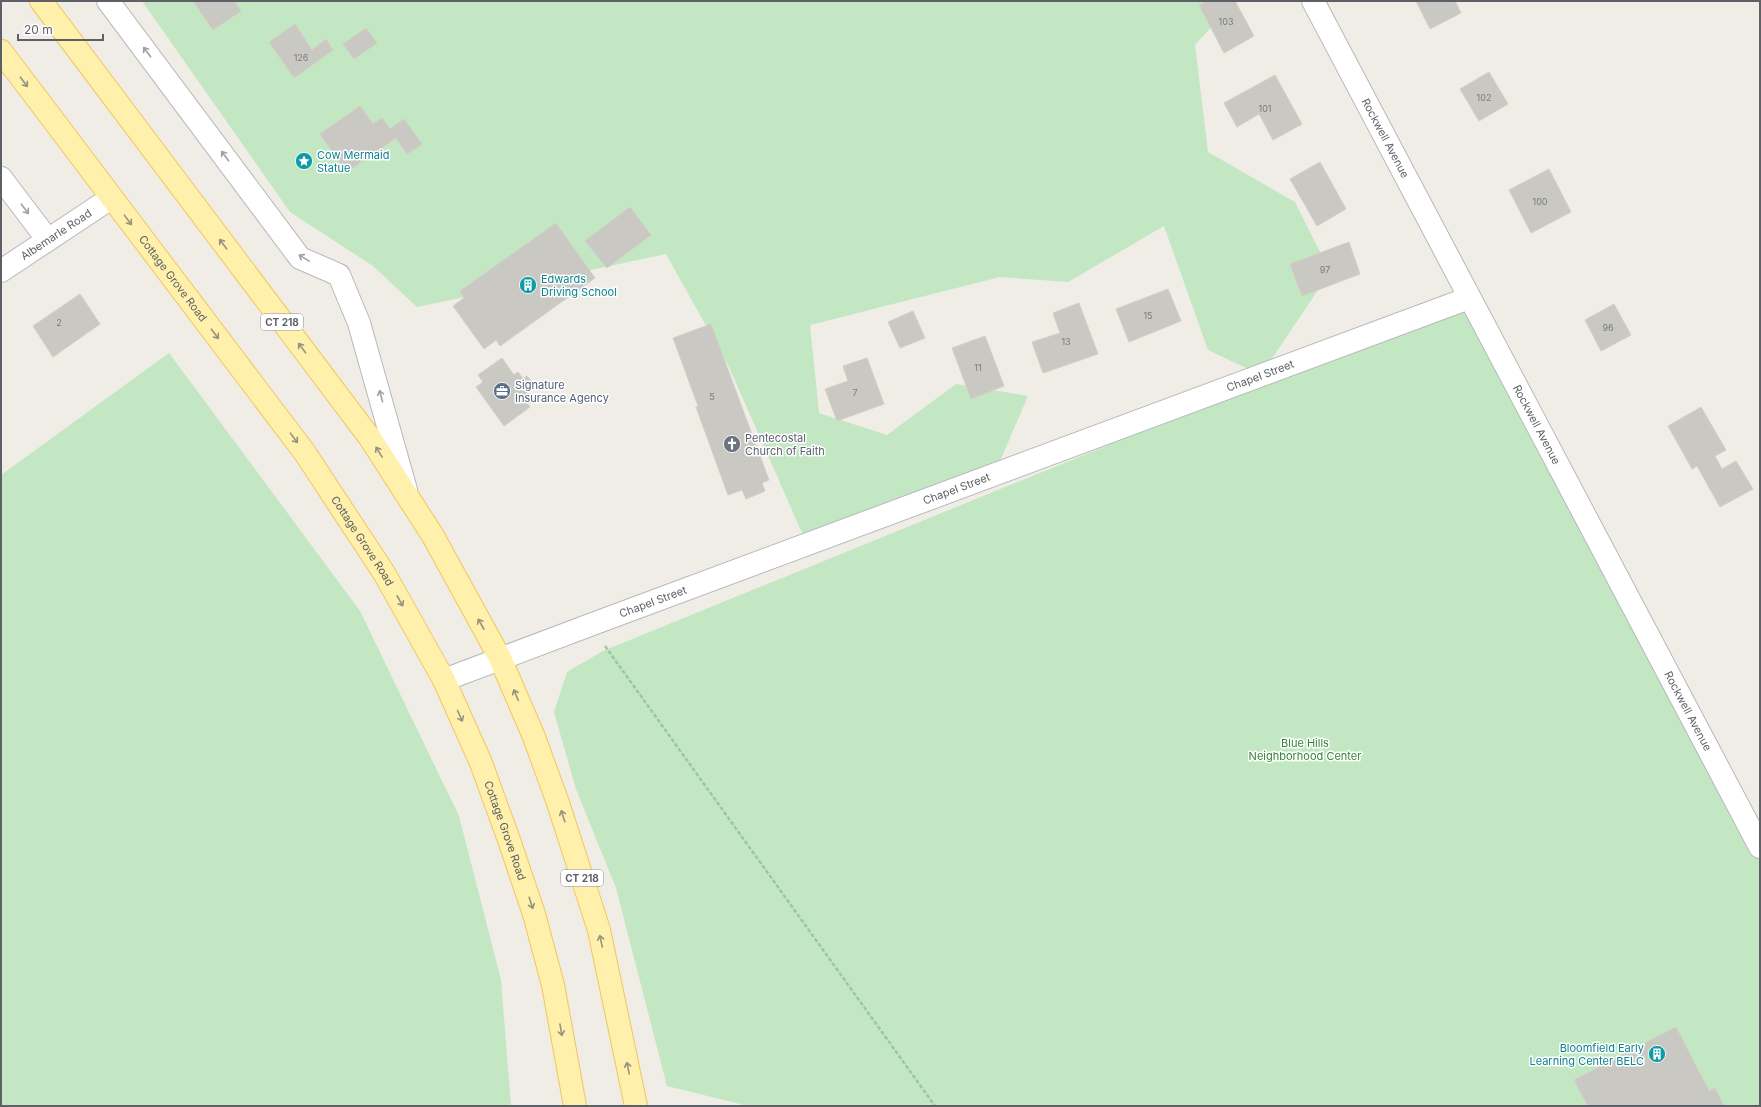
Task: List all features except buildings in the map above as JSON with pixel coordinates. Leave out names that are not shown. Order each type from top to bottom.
[{"type":"main road","name":"CT 218","points":[[41,1],[370,438],[409,501],[433,536],[500,658],[534,737],[558,803],[599,930],[636,1106]]},
{"type":"main road","name":"Cottage Grove Road","points":[[1,51],[309,458],[384,573],[444,680],[481,763],[534,914],[553,985],[575,1106]]},
{"type":"street","points":[[108,1],[300,258],[339,275],[359,323],[409,501]]},
{"type":"street","name":"Rockwell Avenue","points":[[1313,1],[1760,848]]},
{"type":"street","points":[[1,178],[48,240]]},
{"type":"street","name":"Albemarle Road","points":[[1,271],[111,198]]},
{"type":"street","name":"Chapel Street","points":[[444,680],[1469,298]]},
{"type":"path","points":[[590,625],[934,1106]]},
{"type":"green space","points":[[142,1],[1235,1],[1195,45],[1208,152],[1295,202],[1330,272],[1261,375],[1208,350],[1164,226],[1068,282],[1000,277],[810,325],[819,413],[887,435],[956,384],[1028,396],[994,475],[807,544],[729,367],[666,254],[417,307],[373,266],[290,212]]},
{"type":"green space","name":"Blue Hills Neighborhood Center","points":[[1469,298],[1760,847],[1760,1106],[748,1106],[667,1086],[616,888],[576,789],[554,712],[567,672],[603,651]]},
{"type":"green space","points":[[169,353],[360,611],[459,816],[501,980],[511,1106],[1,1106],[1,475]]},
{"type":"place","name":"Cow Mermaid Statue","points":[[304,161]]},
{"type":"place","name":"Edwards Driving School","points":[[528,285]]},
{"type":"place","name":"Signature Insurance Agency","points":[[502,391]]},
{"type":"place","name":"Pentecostal Church of Faith","points":[[732,444]]},
{"type":"place","name":"Bloomfield Early Learning Center BELC","points":[[1657,1054]]}]
